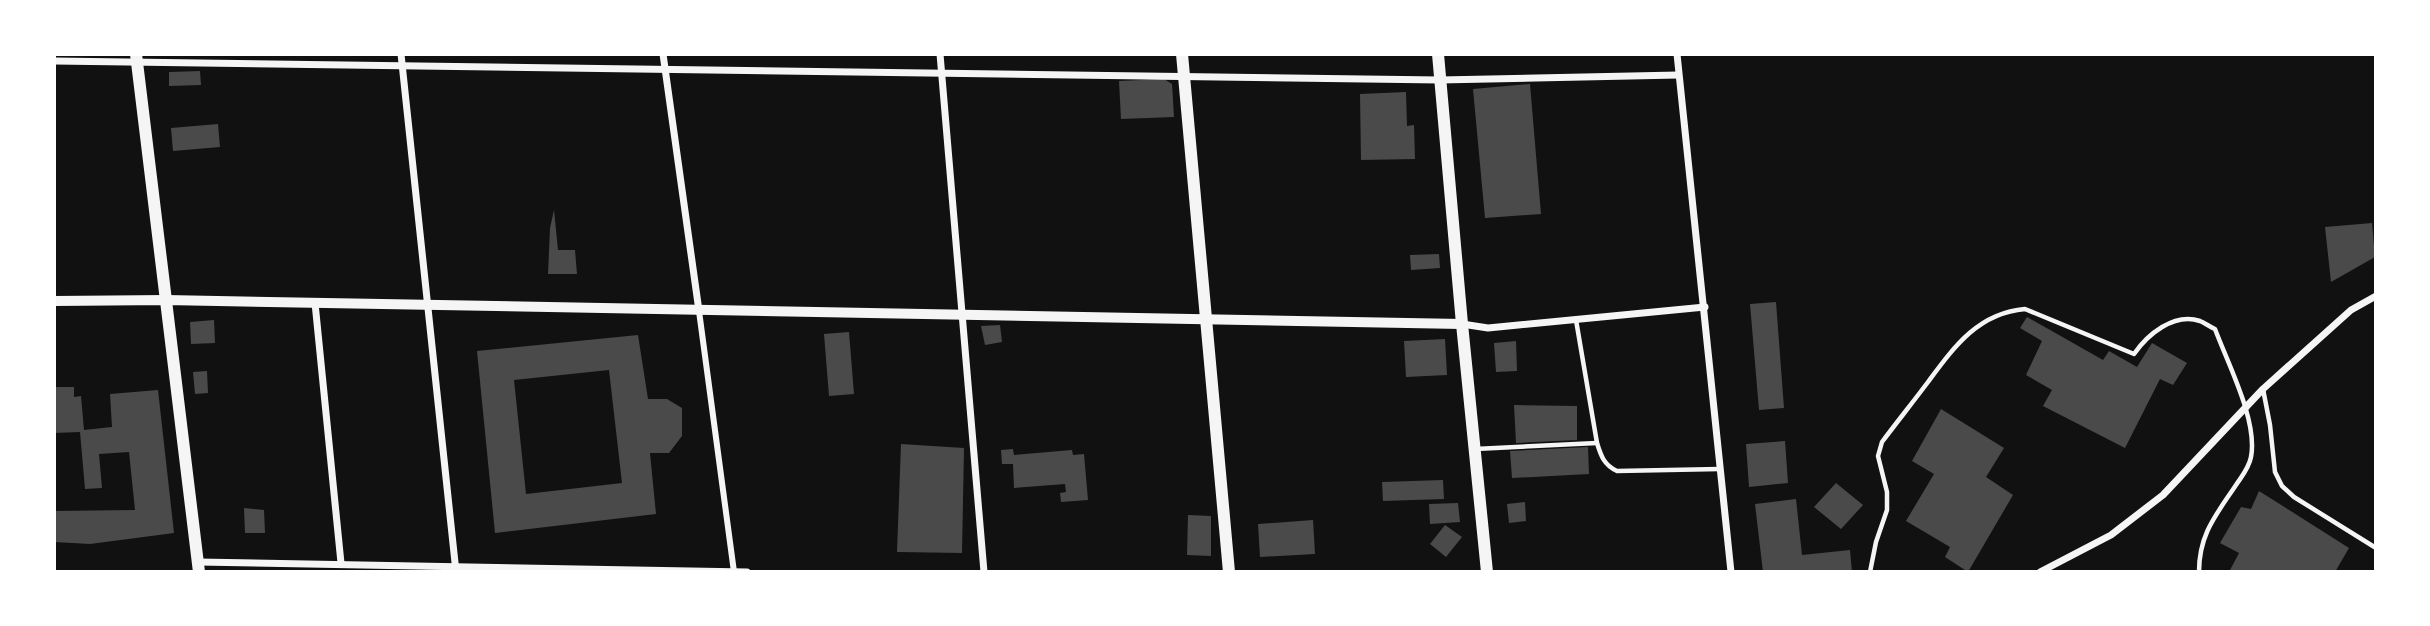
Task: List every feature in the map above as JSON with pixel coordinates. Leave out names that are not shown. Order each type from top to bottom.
[{"type":"main road","points":[[1182,54],[1229,572]]},
{"type":"main road","points":[[1438,54],[1487,572]]},
{"type":"main road","points":[[136,58],[199,567]]},
{"type":"street","points":[[401,54],[456,569]]},
{"type":"street","points":[[663,54],[734,572]]},
{"type":"street","points":[[940,54],[984,572]]},
{"type":"street","points":[[1677,54],[1731,572]]},
{"type":"street","points":[[54,61],[136,58],[403,67],[1440,80],[1678,75]]},
{"type":"street","points":[[2040,572],[2111,535],[2164,495],[2263,389],[2351,310],[2374,296]]},
{"type":"street","points":[[54,301],[166,300],[1462,324],[1488,328],[1705,307]]},
{"type":"street","points":[[315,303],[341,563]]},
{"type":"street","points":[[199,567],[341,563],[456,569],[747,572]]},
{"type":"lane","points":[[2374,296],[2376,305]]},
{"type":"lane","points":[[1871,572],[1876,542],[1888,510],[1887,492],[1878,456],[1882,442],[1960,340],[1995,316],[2025,309],[2134,354],[2143,341],[2160,328],[2176,321],[2198,320],[2215,329],[2251,422],[2251,457],[2247,470],[2206,529],[2199,553],[2199,572]]},
{"type":"lane","points":[[1576,320],[1597,443],[1608,467],[1617,471],[1721,469]]},
{"type":"lane","points":[[2263,389],[2275,472],[2282,486],[2294,498],[2376,548]]},
{"type":"lane","points":[[1474,449],[1597,443]]},
{"type":"building","points":[[200,71],[201,85],[169,86],[169,72]]},
{"type":"building","points":[[1164,79],[1172,84],[1174,117],[1121,119],[1119,81]]},
{"type":"building","points":[[1530,84],[1541,214],[1485,218],[1473,89]]},
{"type":"building","points":[[1406,92],[1407,126],[1414,125],[1415,159],[1361,160],[1360,94]]},
{"type":"building","points":[[218,124],[220,147],[173,151],[171,128]]},
{"type":"building","points":[[554,210],[558,250],[575,250],[577,274],[548,274],[550,228]]},
{"type":"building","points":[[2372,223],[2375,257],[2331,282],[2325,227]]},
{"type":"building","points":[[1439,254],[1440,268],[1411,270],[1410,255]]},
{"type":"building","points":[[1776,302],[1784,408],[1759,410],[1750,304]]},
{"type":"building","points":[[2027,317],[2103,360],[2109,351],[2137,367],[2152,343],[2187,363],[2173,385],[2160,379],[2125,448],[2043,406],[2052,390],[2026,375],[2042,341],[2020,328]]},
{"type":"building","points":[[214,320],[215,343],[191,344],[190,322]]},
{"type":"building","points":[[1000,325],[1002,342],[985,345],[981,326]]},
{"type":"building","points":[[849,332],[854,394],[829,396],[824,334]]},
{"type":"building","points":[[638,335],[648,399],[667,399],[682,408],[682,436],[669,453],[650,453],[656,514],[495,533],[477,351]],"holes":[[[609,370],[622,483],[526,494],[514,380]]]},
{"type":"building","points":[[1445,339],[1447,375],[1406,377],[1404,341]]},
{"type":"building","points":[[1516,341],[1517,371],[1496,372],[1494,343]]},
{"type":"building","points":[[207,371],[208,393],[195,394],[193,372]]},
{"type":"building","points":[[54,387],[74,387],[74,397],[81,396],[84,430],[112,427],[110,394],[158,390],[174,533],[90,544],[54,542],[54,511],[135,510],[129,452],[99,454],[102,488],[85,489],[80,432],[54,433]]},
{"type":"building","points":[[1514,405],[1577,406],[1577,440],[1516,443]]},
{"type":"building","points":[[1941,409],[2004,448],[1986,477],[2013,495],[1968,572],[1945,557],[1950,547],[1906,521],[1934,474],[1912,461]]},
{"type":"building","points":[[1785,441],[1788,483],[1749,487],[1746,444]]},
{"type":"building","points":[[901,444],[964,448],[962,553],[897,552]]},
{"type":"building","points":[[1588,447],[1589,474],[1512,478],[1510,451]]},
{"type":"building","points":[[1013,449],[1014,455],[1072,450],[1073,455],[1084,454],[1088,500],[1061,502],[1060,493],[1066,492],[1065,484],[1014,488],[1013,464],[1002,464],[1001,450]]},
{"type":"building","points":[[1443,480],[1444,499],[1383,501],[1382,482]]},
{"type":"building","points":[[1836,483],[1863,505],[1841,529],[1814,507]]},
{"type":"building","points":[[2259,491],[2349,548],[2335,572],[2229,572],[2239,553],[2220,543],[2241,507],[2251,509]]},
{"type":"building","points":[[1796,499],[1802,555],[1850,550],[1852,572],[1763,572],[1755,504]]},
{"type":"building","points":[[1525,502],[1526,521],[1509,523],[1507,504]]},
{"type":"building","points":[[1458,503],[1460,522],[1430,524],[1429,504]]},
{"type":"building","points":[[244,508],[264,510],[265,533],[245,533]]},
{"type":"building","points":[[1188,515],[1211,516],[1211,556],[1187,555]]},
{"type":"building","points":[[1313,520],[1315,554],[1260,557],[1258,524]]},
{"type":"building","points":[[1445,525],[1462,537],[1446,557],[1430,544]]}]
